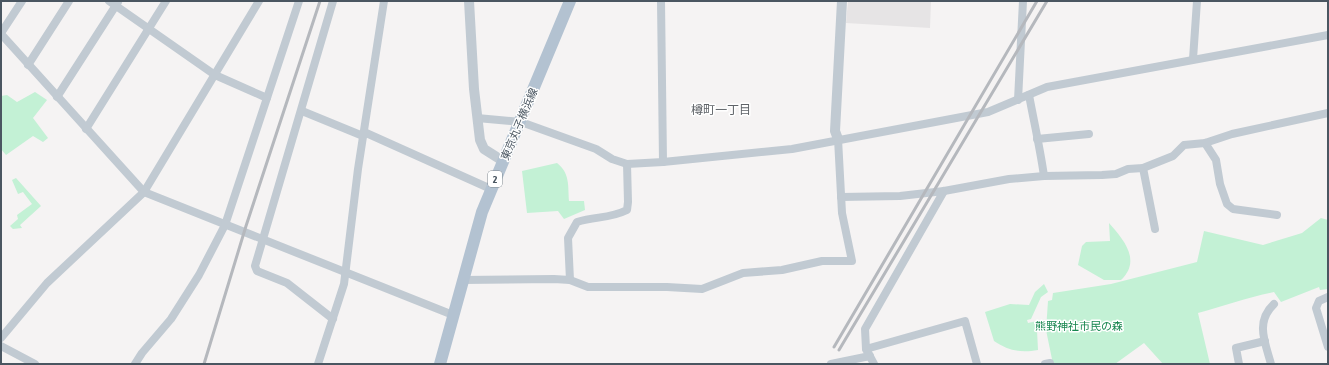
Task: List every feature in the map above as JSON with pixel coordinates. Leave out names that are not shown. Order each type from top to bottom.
[{"type":"main road","name":"東京丸子横浜線","points":[[440,364],[478,223],[570,1]]},
{"type":"street","points":[[22,1],[1,33],[28,65],[144,192],[453,315]]},
{"type":"street","points":[[28,65],[70,1]]},
{"type":"street","points":[[86,129],[166,1]]},
{"type":"street","points":[[1,338],[46,283],[144,192],[259,1]]},
{"type":"street","points":[[135,364],[142,353],[171,319],[199,275],[225,225],[299,1]]},
{"type":"street","points":[[333,1],[302,111],[255,266],[257,271],[287,283],[333,319]]},
{"type":"street","points":[[318,364],[344,284],[346,273],[363,134],[384,1]]},
{"type":"street","points":[[469,1],[477,118],[481,144],[490,154],[503,161]]},
{"type":"street","points":[[661,1],[664,162]]},
{"type":"street","points":[[462,280],[570,280],[588,287],[667,286],[702,289],[743,273],[782,270],[822,261],[852,261],[842,213],[838,139],[835,131],[842,1]]},
{"type":"street","points":[[1018,100],[1022,1]]},
{"type":"street","points":[[1194,59],[1197,1]]},
{"type":"street","points":[[57,97],[115,3],[215,75],[267,98]]},
{"type":"street","points":[[477,118],[520,122],[596,149],[612,159],[627,164],[664,162],[792,149],[838,139],[988,112],[1047,87],[1328,34]]},
{"type":"street","points":[[1029,95],[1044,176]]},
{"type":"street","points":[[302,111],[363,134],[491,189]]},
{"type":"street","points":[[841,197],[900,196],[944,191],[1009,179],[1044,176],[1102,176],[1143,168],[1173,156],[1184,145],[1205,143],[1232,134],[1328,113]]},
{"type":"street","points":[[1037,139],[1089,134]]},
{"type":"street","points":[[1205,143],[1216,160],[1220,184],[1227,204],[1233,209],[1277,215]]},
{"type":"street","points":[[570,280],[568,238],[577,222],[592,217],[614,217],[627,210],[627,164]]},
{"type":"street","points":[[1143,168],[1155,229]]},
{"type":"street","points":[[874,364],[868,352],[865,329],[944,191]]},
{"type":"street","points":[[1328,297],[1319,301],[1316,308],[1328,347]]},
{"type":"street","points":[[1271,364],[1262,324],[1265,312],[1274,304]]},
{"type":"street","points":[[831,364],[965,321],[977,364]]},
{"type":"street","points":[[1239,364],[1236,348],[1265,341]]},
{"type":"street","points":[[1,346],[35,364]]},
{"type":"shaded area","points":[[848,1],[931,1],[930,28],[846,23]]},
{"type":"green space","points":[[35,92],[47,100],[33,118],[48,138],[43,142],[33,136],[6,155],[1,149],[1,96],[7,95],[17,102]]},
{"type":"green space","points":[[557,163],[566,175],[569,201],[584,201],[585,210],[564,219],[558,211],[527,213],[522,171]]},
{"type":"green space","points":[[16,178],[41,206],[20,225],[22,228],[13,229],[10,226],[18,219],[17,215],[32,204],[23,192],[18,194],[12,180]]},
{"type":"green space","name":"熊野神社市民の森","points":[[1321,218],[1328,220],[1328,289],[1320,290],[1319,287],[1281,302],[1274,292],[1198,313],[1210,364],[1163,364],[1144,343],[1115,364],[1053,364],[1046,330],[1048,301],[1052,300],[1053,293],[1111,284],[1197,262],[1204,231],[1263,245],[1302,233]]},
{"type":"green space","points":[[1109,223],[1120,236],[1128,250],[1130,257],[1130,265],[1121,280],[1104,280],[1078,265],[1082,246],[1086,242],[1110,241]]},
{"type":"green space","points":[[1044,284],[1048,292],[1041,297],[1031,319],[1027,320],[1028,323],[1037,321],[1042,326],[1037,330],[1038,350],[1026,351],[1010,349],[994,341],[985,312],[1010,304],[1029,305],[1035,292]]},
{"type":"railway","points":[[204,364],[246,226],[320,1]]},
{"type":"railway","points":[[834,347],[1037,1]]},
{"type":"railway","points":[[839,350],[1047,1]]},
{"type":"district","name":"樽町一丁目","points":[[721,110]]}]
